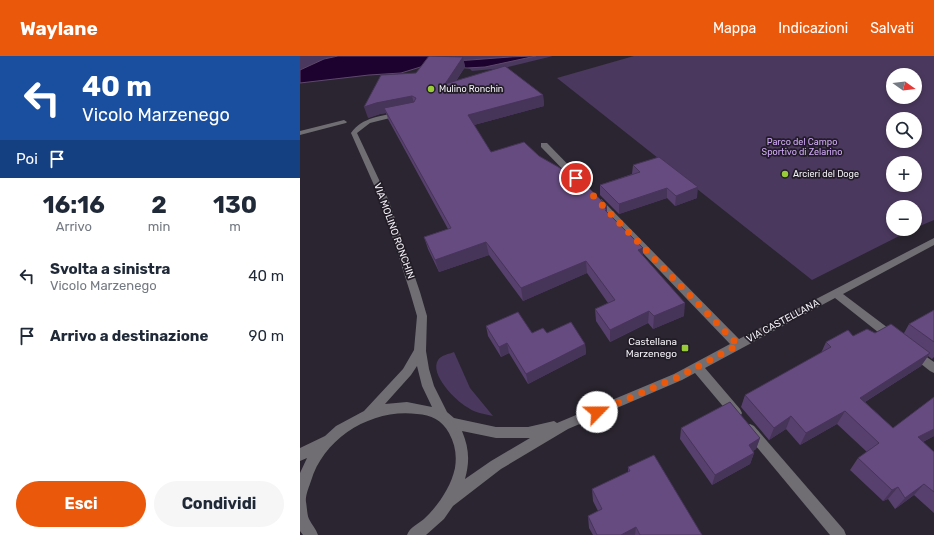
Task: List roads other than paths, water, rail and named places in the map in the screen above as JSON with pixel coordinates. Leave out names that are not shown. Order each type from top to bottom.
[{"type":"street","name":"VIA MOLINO RONCHIN","points":[[409,112],[370,122],[357,129],[354,133],[385,201],[418,300],[422,316],[420,351],[428,386],[446,419],[460,438],[463,457],[459,479],[448,501]]},
{"type":"street","points":[[300,133],[344,122]]},
{"type":"street","points":[[544,145],[738,345]]},
{"type":"street","name":"VIA CASTELLANA","points":[[448,501],[490,469],[564,425],[678,377],[934,241]]},
{"type":"street","points":[[835,293],[934,368]]},
{"type":"street","name":"VIA MOLINO RONCHIN","points":[[369,414],[407,372],[420,351]]},
{"type":"street","points":[[697,367],[839,535]]},
{"type":"street","name":"VIA CASTELLANA","points":[[369,414],[396,406],[417,406],[446,419],[483,431],[512,434],[526,434],[564,425]]},
{"type":"street","points":[[300,455],[333,437],[353,422],[369,414]]},
{"type":"street","points":[[300,497],[305,477],[316,455],[333,437]]},
{"type":"street","points":[[414,535],[429,529],[448,501]]},
{"type":"street","points":[[300,504],[301,520],[311,535]]},
{"type":"place","name":"Mulino Ronchin","points":[[431,89]]},
{"type":"place","name":"Arcieri del Doge","points":[[785,174]]},
{"type":"place","name":"Castellana Marzenego","points":[[685,348]]},
{"type":"park label","name":"Parco del Campo Sportivo di Zelarino","points":[[802,148]]}]
